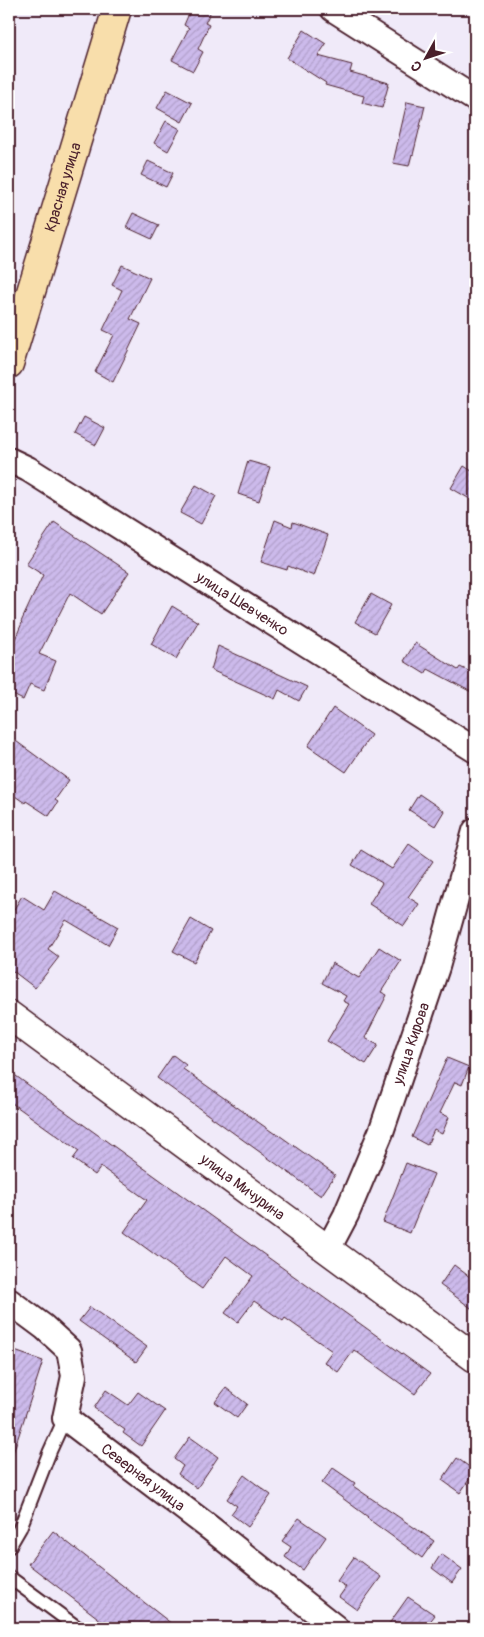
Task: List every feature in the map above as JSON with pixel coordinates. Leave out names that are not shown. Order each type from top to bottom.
[{"type":"main road","name":"Красная улица","points":[[9,364],[116,9]]},
{"type":"street","points":[[332,9],[475,99]]},
{"type":"street","name":"улица Шевченко","points":[[9,460],[36,475],[475,750]]},
{"type":"street","name":"улица Кирова","points":[[328,1249],[346,1215],[381,1132],[437,967],[475,831]]},
{"type":"street","name":"улица Мичурина","points":[[9,1015],[475,1358]]},
{"type":"street","points":[[9,1301],[44,1327],[69,1350],[74,1376],[65,1418]]},
{"type":"street","name":"Северная улица","points":[[65,1418],[210,1528],[336,1628]]},
{"type":"lane","points":[[9,1547],[20,1528],[65,1418]]},
{"type":"lane","points":[[9,1577],[78,1628]]},
{"type":"building","points":[[191,9],[212,9],[205,23],[209,25],[198,49],[203,52],[193,71],[172,60],[189,28],[184,25]]},
{"type":"building","points":[[304,30],[326,44],[318,56],[352,65],[350,72],[389,83],[382,108],[362,103],[364,96],[325,85],[326,83],[287,58]]},
{"type":"building","points":[[167,90],[192,103],[182,122],[157,108]]},
{"type":"building","points":[[407,102],[425,106],[409,166],[393,163]]},
{"type":"building","points":[[166,121],[180,129],[168,151],[154,143]]},
{"type":"building","points":[[148,161],[173,173],[166,187],[141,175]]},
{"type":"building","points":[[133,213],[159,225],[152,239],[126,227]]},
{"type":"building","points":[[122,265],[150,278],[130,319],[141,324],[113,382],[95,372],[114,335],[103,330],[122,290],[112,285]]},
{"type":"building","points":[[84,417],[105,428],[96,445],[75,434]]},
{"type":"building","points":[[248,461],[270,467],[259,501],[238,494]]},
{"type":"building","points":[[464,466],[475,473],[475,502],[451,488]]},
{"type":"building","points":[[196,485],[216,496],[201,524],[180,513]]},
{"type":"building","points":[[275,520],[292,527],[293,522],[328,535],[314,576],[288,566],[287,570],[261,562]]},
{"type":"building","points":[[54,522],[129,572],[101,614],[70,593],[39,654],[56,661],[44,690],[30,684],[23,700],[9,693],[9,653],[43,575],[26,564]]},
{"type":"building","points":[[371,594],[391,605],[375,633],[355,622]]},
{"type":"building","points":[[172,606],[198,622],[176,659],[151,644]]},
{"type":"building","points":[[415,643],[458,670],[460,667],[475,674],[475,694],[428,669],[425,674],[404,661]]},
{"type":"building","points":[[218,646],[307,687],[299,701],[279,690],[275,699],[211,670]]},
{"type":"building","points":[[333,708],[371,735],[346,772],[308,746]]},
{"type":"building","points":[[9,736],[69,780],[55,800],[58,802],[49,816],[9,792]]},
{"type":"building","points":[[419,794],[444,811],[435,826],[409,810]]},
{"type":"building","points":[[409,844],[433,861],[408,897],[419,904],[404,926],[369,904],[382,883],[352,865],[361,850],[392,869]]},
{"type":"building","points":[[55,891],[118,927],[108,945],[66,920],[48,949],[59,957],[35,988],[9,968],[9,917],[22,896],[44,910]]},
{"type":"building","points":[[191,919],[211,931],[194,962],[173,951]]},
{"type":"building","points":[[379,947],[401,961],[381,992],[387,995],[365,1038],[378,1045],[366,1064],[327,1041],[349,1004],[343,1001],[346,996],[322,983],[332,963],[359,978]]},
{"type":"building","points":[[173,1055],[186,1065],[183,1069],[335,1175],[321,1196],[157,1078]]},
{"type":"building","points":[[447,1058],[469,1067],[462,1085],[455,1082],[440,1113],[449,1117],[442,1134],[434,1130],[427,1145],[412,1137]]},
{"type":"building","points":[[9,1071],[430,1374],[415,1394],[354,1350],[338,1372],[324,1362],[332,1351],[285,1318],[283,1321],[254,1301],[238,1322],[225,1313],[253,1276],[226,1256],[202,1289],[124,1232],[147,1200],[101,1167],[95,1175],[73,1159],[79,1151],[9,1101]]},
{"type":"building","points":[[406,1163],[434,1174],[410,1233],[383,1222]]},
{"type":"building","points":[[454,1265],[475,1281],[475,1311],[440,1285]]},
{"type":"building","points":[[90,1307],[147,1347],[136,1362],[79,1321]]},
{"type":"building","points":[[9,1349],[43,1361],[12,1456],[9,1456]]},
{"type":"building","points":[[226,1388],[247,1404],[237,1418],[215,1402]]},
{"type":"building","points":[[106,1390],[128,1405],[138,1392],[165,1411],[141,1446],[123,1433],[125,1430],[94,1408]]},
{"type":"building","points":[[190,1437],[218,1457],[197,1488],[178,1474],[183,1466],[174,1459]]},
{"type":"building","points":[[457,1458],[475,1471],[460,1493],[442,1480]]},
{"type":"building","points":[[333,1468],[355,1483],[353,1486],[434,1541],[422,1558],[322,1483]]},
{"type":"building","points":[[244,1475],[271,1495],[248,1527],[231,1514],[237,1506],[227,1499]]},
{"type":"building","points":[[299,1518],[326,1537],[303,1570],[285,1557],[291,1547],[282,1541]]},
{"type":"building","points":[[53,1531],[177,1628],[111,1628],[28,1564]]},
{"type":"building","points":[[441,1554],[462,1569],[452,1583],[432,1568]]},
{"type":"building","points":[[354,1557],[381,1577],[357,1610],[339,1597],[346,1587],[337,1581]]},
{"type":"building","points":[[408,1597],[435,1615],[425,1628],[386,1628]]}]
